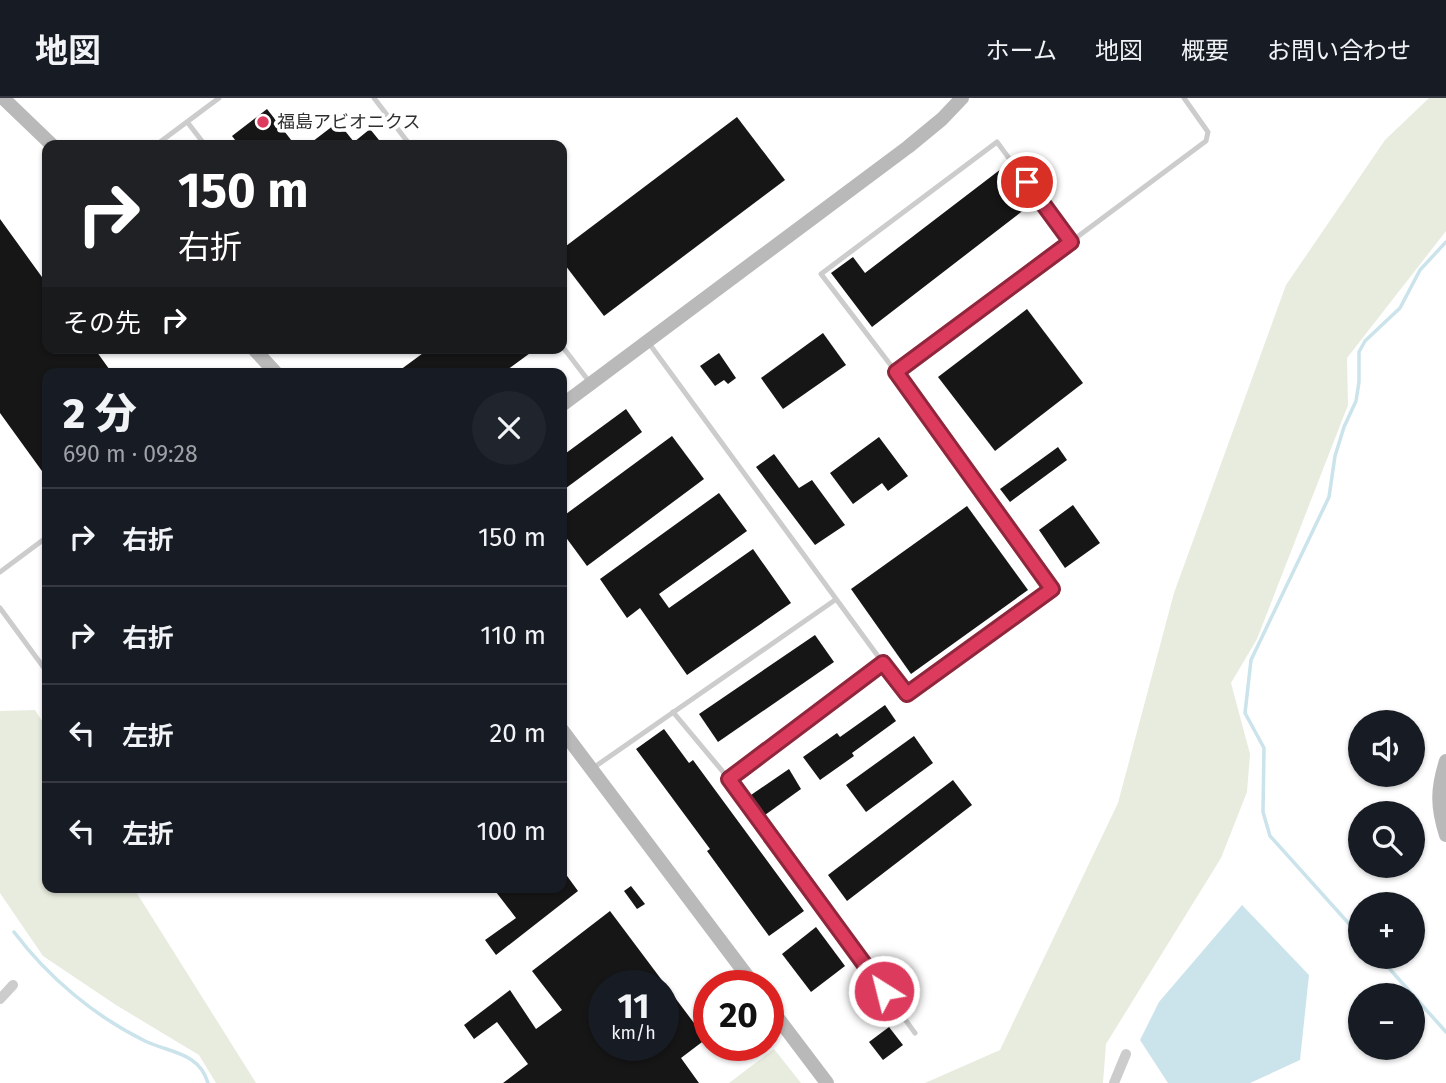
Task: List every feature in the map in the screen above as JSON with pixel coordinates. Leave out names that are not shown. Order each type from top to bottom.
[{"type":"street","points":[[3,98],[47,140]]},
{"type":"street","points":[[567,401],[908,147],[942,119],[962,98]]},
{"type":"street","points":[[258,354],[270,368]]},
{"type":"street","points":[[567,737],[743,970]]},
{"type":"street","points":[[1446,761],[1439,811],[1446,835]]},
{"type":"street","points":[[0,999],[13,985]]},
{"type":"street","points":[[784,1026],[827,1083]]},
{"type":"street","points":[[1114,1083],[1126,1054]]},
{"type":"lane","points":[[163,140],[219,98]]},
{"type":"lane","points":[[374,98],[406,140]]},
{"type":"lane","points":[[896,372],[1206,141],[1208,132],[1184,98]]},
{"type":"lane","points":[[188,122],[201,140]]},
{"type":"lane","points":[[648,342],[835,600],[907,694],[1052,589],[896,372],[821,274],[997,142],[1071,242]]},
{"type":"lane","points":[[567,353],[591,384]]},
{"type":"lane","points":[[0,572],[42,541]]},
{"type":"lane","points":[[591,769],[835,600]]},
{"type":"lane","points":[[0,608],[42,665]]},
{"type":"lane","points":[[729,779],[883,663]]},
{"type":"lane","points":[[673,712],[729,779],[915,1034]]},
{"type":"shaded area","points":[[1429,98],[1446,98],[1446,231],[1347,358],[1348,405],[1257,639],[1231,683],[1250,754],[1247,792],[1221,858],[1106,1044],[1103,1083],[925,1083],[1000,1050],[1118,803],[1174,593],[1286,285],[1385,140]]},
{"type":"shaded area","points":[[35,710],[42,721],[42,893],[137,893],[256,1083],[216,1083],[199,1055],[116,1005],[43,956],[0,893],[0,711]]},
{"type":"shaded area","points":[[758,1061],[784,1061],[801,1083],[729,1083]]},
{"type":"water","points":[[1242,905],[1309,975],[1300,1060],[1250,1083],[1168,1083],[1140,1040],[1159,1002]]},
{"type":"building","name":"福島アビオニクス","points":[[267,109],[291,140],[235,140],[232,136]]},
{"type":"building","points":[[737,117],[785,180],[604,316],[567,268],[567,245]]},
{"type":"building","points":[[338,122],[352,140],[315,140]]},
{"type":"building","points":[[370,129],[379,140],[356,140]]},
{"type":"building","points":[[1001,169],[1029,206],[872,327],[831,273],[853,257],[865,273]]},
{"type":"building","points":[[0,219],[42,277],[42,354],[98,354],[108,368],[42,368],[42,471],[0,413]]},
{"type":"building","points":[[1027,309],[1083,383],[995,451],[938,377]]},
{"type":"building","points":[[823,333],[846,365],[783,409],[761,378]]},
{"type":"building","points":[[719,353],[736,378],[728,384],[724,380],[715,386],[700,366]]},
{"type":"building","points":[[422,354],[529,354],[510,368],[403,368]]},
{"type":"building","points":[[626,409],[642,432],[567,487],[567,452]]},
{"type":"building","points":[[672,436],[704,479],[587,566],[567,539],[567,513]]},
{"type":"building","points":[[879,437],[908,476],[888,491],[882,483],[853,504],[830,473]]},
{"type":"building","points":[[1058,447],[1067,460],[1010,502],[1000,489]]},
{"type":"building","points":[[774,454],[799,488],[812,480],[845,525],[815,545],[756,467]]},
{"type":"building","points":[[719,493],[747,531],[659,594],[669,608],[753,549],[791,603],[687,675],[640,608],[627,618],[600,579]]},
{"type":"building","points":[[1073,505],[1100,543],[1065,568],[1039,530]]},
{"type":"building","points":[[967,506],[1028,590],[911,674],[851,589]]},
{"type":"building","points":[[815,635],[834,662],[718,742],[699,714]]},
{"type":"building","points":[[885,705],[896,721],[820,780],[803,757],[837,733],[840,737]]},
{"type":"building","points":[[664,729],[689,763],[693,760],[804,911],[769,936],[707,851],[710,849],[636,749]]},
{"type":"building","points":[[914,736],[933,763],[866,812],[846,785]]},
{"type":"building","points":[[789,769],[801,789],[765,815],[751,795]]},
{"type":"building","points":[[953,780],[972,805],[847,901],[828,875]]},
{"type":"building","points":[[567,876],[578,891],[496,955],[485,940],[516,918],[497,893],[567,893]]},
{"type":"building","points":[[631,886],[645,904],[637,909],[624,891]]},
{"type":"building","points":[[610,911],[654,970],[588,970],[588,1061],[679,1061],[679,1003],[693,1022],[693,1049],[681,1058],[699,1083],[503,1083],[528,1064],[497,1022],[474,1039],[464,1025],[510,990],[536,1029],[562,1010],[532,971]]},
{"type":"building","points":[[816,927],[845,966],[811,992],[782,954]]},
{"type":"building","points":[[889,1027],[903,1045],[883,1060],[869,1042]]},
{"type":"waterway","points":[[1348,923],[1270,836],[1263,812],[1264,748],[1245,713],[1251,660],[1329,497],[1335,456],[1356,401],[1359,352],[1365,341],[1400,308],[1420,270],[1446,242]]},
{"type":"waterway","points":[[14,932],[27,949],[73,994],[126,1031],[191,1059],[204,1073],[208,1083]]},
{"type":"waterway","points":[[1390,969],[1446,1032]]},
{"type":"place","name":"福島アビオニクス","points":[[263,122]]},
{"type":"route","points":[[884,991],[729,779],[883,663],[907,694],[1052,589],[896,372],[1071,242],[1027,182]]}]
